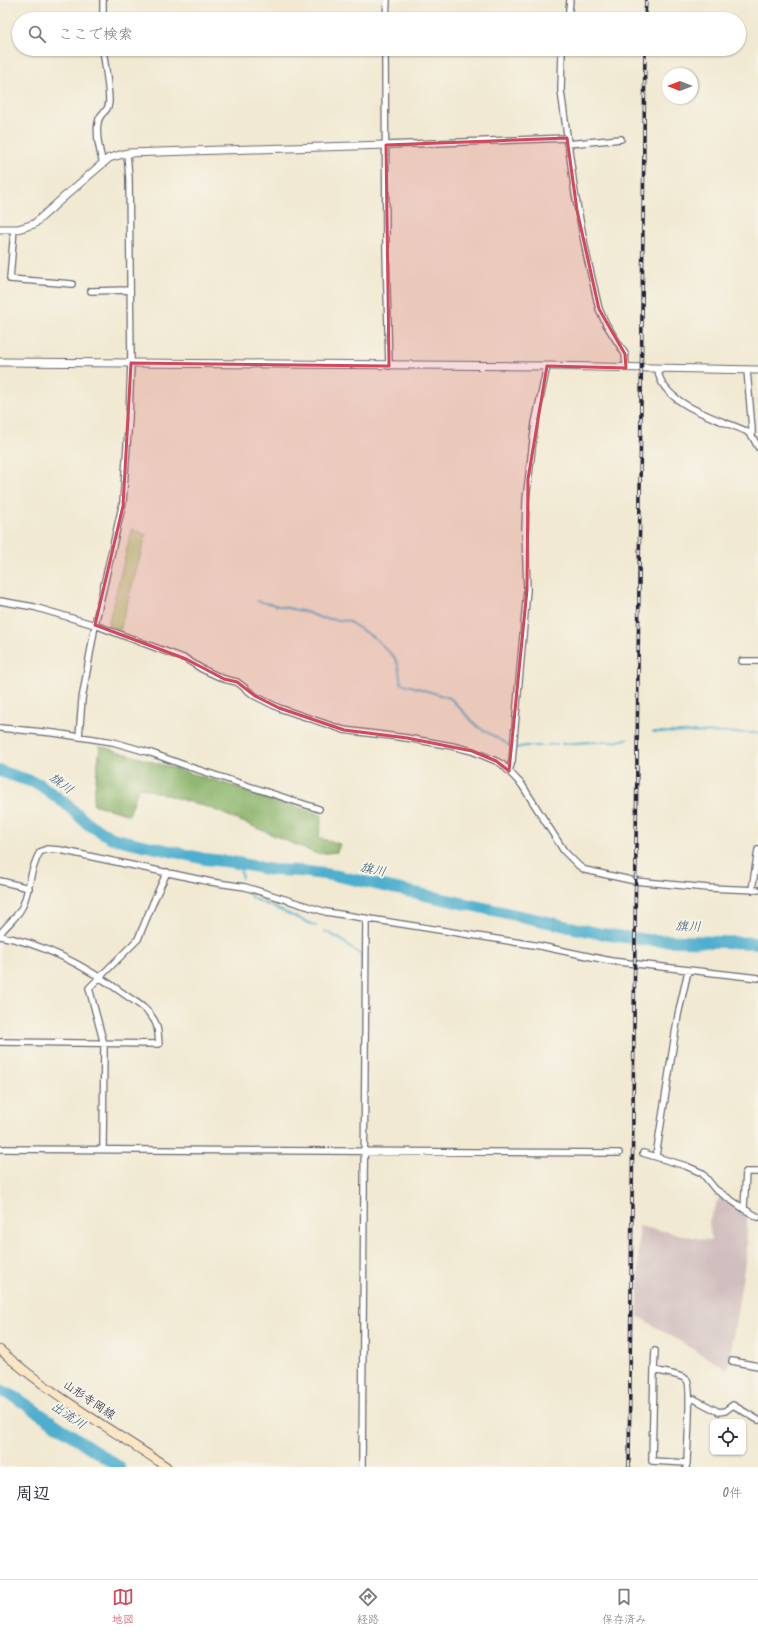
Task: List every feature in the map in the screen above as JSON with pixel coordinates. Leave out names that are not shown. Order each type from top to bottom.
[{"type":"main road","name":"山形寺岡線","points":[[0,1350],[34,1378],[58,1395],[167,1467]]},
{"type":"street","points":[[103,0],[103,12]]},
{"type":"street","points":[[386,12],[387,0]]},
{"type":"street","points":[[569,12],[570,0]]},
{"type":"street","points":[[103,164],[100,153],[98,131],[100,118],[108,110],[109,101],[104,56]]},
{"type":"street","points":[[385,56],[386,252],[389,366]]},
{"type":"street","points":[[562,56],[561,90],[567,141],[579,216],[599,309],[606,324],[625,354],[626,368]]},
{"type":"street","points":[[0,229],[28,227],[34,224],[109,158],[127,153],[621,139]]},
{"type":"street","points":[[79,737],[82,699],[95,624],[123,506],[131,363],[129,178],[127,153]]},
{"type":"street","points":[[14,229],[10,279],[72,284]]},
{"type":"street","points":[[91,291],[130,290]]},
{"type":"street","points":[[0,362],[547,366],[758,370]]},
{"type":"street","points":[[509,771],[512,761],[527,590],[525,533],[528,479],[535,423],[547,366]]},
{"type":"street","points":[[658,369],[659,376],[664,385],[683,403],[702,413],[746,431],[752,436],[758,446]]},
{"type":"street","points":[[747,370],[752,436]]},
{"type":"street","points":[[0,601],[34,607],[95,624],[186,659],[202,669],[224,679],[237,682],[255,696],[279,708],[344,730],[407,738],[472,751],[496,760],[522,785],[564,851],[585,870],[636,881],[755,890],[758,850]]},
{"type":"street","points":[[742,661],[758,661]]},
{"type":"street","points":[[0,728],[113,742],[151,753],[319,809]]},
{"type":"street","points":[[0,1042],[159,1044],[156,1024],[143,1007],[99,977],[59,956],[36,946],[0,935],[19,913],[29,888],[36,858],[40,852],[46,850],[60,850],[211,882],[245,887],[326,912],[540,946],[610,961],[758,978]]},
{"type":"street","points":[[103,1149],[104,1044],[89,988],[138,939],[167,872]]},
{"type":"street","points":[[0,882],[29,888]]},
{"type":"street","points":[[362,1467],[366,919]]},
{"type":"street","points":[[656,1156],[678,1015],[688,971]]},
{"type":"street","points":[[0,1149],[619,1153]]},
{"type":"street","points":[[642,1153],[656,1156],[702,1173],[716,1189],[758,1217]]},
{"type":"street","points":[[744,1209],[746,1172],[758,1172]]},
{"type":"street","points":[[654,1370],[684,1378],[689,1384],[687,1465],[652,1461],[654,1370],[655,1351]]},
{"type":"street","points":[[732,1361],[758,1366]]},
{"type":"street","points":[[689,1399],[694,1399],[719,1412],[725,1411],[733,1405],[758,1420]]},
{"type":"highlighted area","points":[[567,138],[577,210],[599,309],[625,354],[626,368],[547,366],[528,479],[527,590],[509,771],[496,761],[472,751],[407,738],[344,730],[279,708],[255,696],[237,682],[224,679],[186,659],[95,625],[123,506],[131,363],[389,366],[386,145]]},
{"type":"shaded area","points":[[720,1196],[747,1214],[747,1251],[728,1367],[726,1369],[638,1316],[639,1226],[711,1241],[709,1221]]},
{"type":"green space","points":[[132,529],[146,535],[120,630],[108,625]]},
{"type":"green space","points":[[100,746],[253,792],[322,815],[319,838],[340,844],[337,852],[317,854],[210,808],[139,787],[129,815],[93,804]]},
{"type":"waterway","points":[[257,601],[306,612],[321,618],[348,621],[376,639],[394,657],[398,665],[401,683],[450,698],[478,727],[509,745]]},
{"type":"waterway","points":[[653,732],[758,733]]},
{"type":"waterway","points":[[593,742],[613,742],[627,739]]},
{"type":"waterway","points":[[562,744],[590,742]]},
{"type":"waterway","points":[[548,745],[557,744]]},
{"type":"waterway","points":[[515,748],[526,746],[544,746]]},
{"type":"waterway","name":"旗川","points":[[0,771],[39,784],[66,804],[88,824],[112,838],[205,859],[232,862],[272,870],[301,871],[338,876],[602,934],[647,940],[758,943]]},
{"type":"waterway","points":[[239,864],[242,878]]},
{"type":"waterway","points":[[249,893],[252,898],[316,926]]},
{"type":"waterway","points":[[325,931],[340,939],[361,955],[361,979]]},
{"type":"waterway","name":"出流川","points":[[0,1390],[15,1397],[119,1467]]},
{"type":"railway","points":[[645,12],[646,0]]},
{"type":"railway","points":[[629,1467],[645,56]]}]
